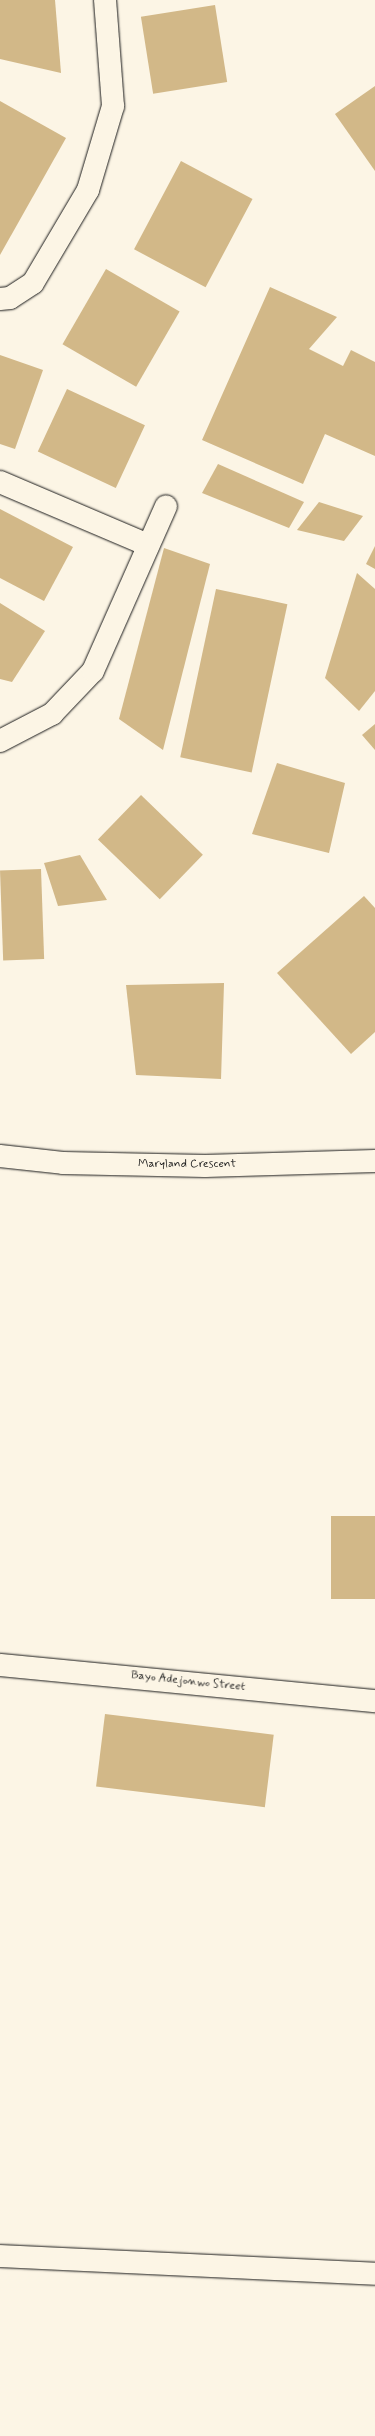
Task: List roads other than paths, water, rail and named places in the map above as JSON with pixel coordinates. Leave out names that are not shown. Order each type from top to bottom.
[{"type":"street","points":[[0,299],[10,298],[33,283],[88,190],[113,106],[105,0]]},
{"type":"street","points":[[0,482],[148,544]]},
{"type":"street","points":[[0,741],[52,714],[93,671],[166,506]]},
{"type":"street","name":"Maryland Crescent","points":[[0,1156],[63,1163],[205,1166],[375,1161]]},
{"type":"street","name":"Bayo Adejonwo Street","points":[[0,1664],[375,1701]]},
{"type":"street","points":[[0,2256],[375,2274]]}]
